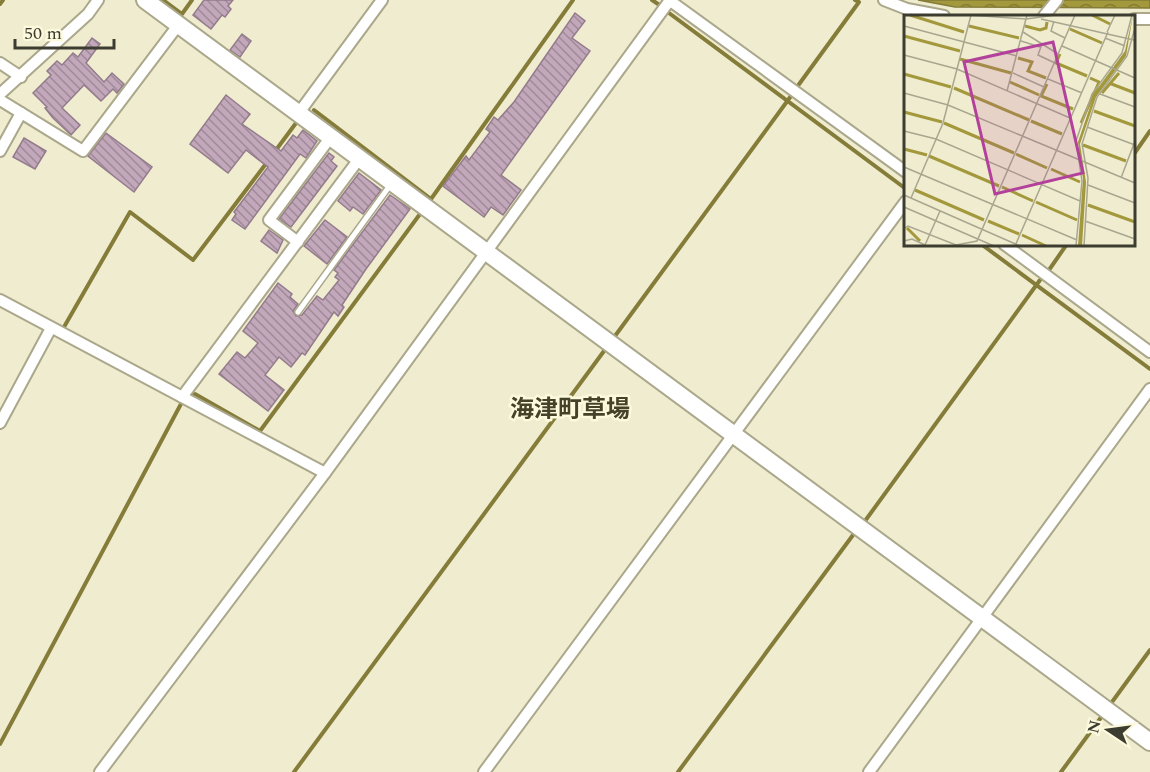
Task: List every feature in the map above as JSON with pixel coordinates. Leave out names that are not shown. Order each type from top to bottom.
[{"type":"street","points":[[0,93],[21,77],[88,14],[98,0]]},
{"type":"street","points":[[145,0],[1150,742]]},
{"type":"street","points":[[298,114],[382,0]]},
{"type":"street","points":[[100,772],[325,473],[669,0],[904,171]]},
{"type":"street","points":[[884,0],[907,9],[939,15]]},
{"type":"street","points":[[1045,15],[1057,0]]},
{"type":"street","points":[[0,100],[83,151],[179,24]]},
{"type":"street","points":[[0,63],[21,77]]},
{"type":"street","points":[[0,151],[21,113]]},
{"type":"street","points":[[297,242],[269,220],[330,138]]},
{"type":"street","points":[[182,397],[359,159]]},
{"type":"street","points":[[484,772],[904,204]]},
{"type":"street","points":[[1007,246],[1150,352]]},
{"type":"street","points":[[0,300],[325,473]]},
{"type":"street","points":[[0,423],[51,327]]},
{"type":"street","points":[[869,772],[1150,389]]},
{"type":"lane","points":[[298,312],[392,183]]},
{"type":"water","points":[[918,0],[1150,0],[1150,8],[955,7]]},
{"type":"building","points":[[204,0],[233,0],[228,6],[231,9],[225,17],[222,15],[211,29],[193,15]]},
{"type":"building","points":[[575,13],[585,21],[572,38],[590,51],[501,175],[521,190],[503,215],[491,207],[484,217],[443,186],[466,156],[469,160],[490,132],[486,129],[494,117],[498,120],[514,102]]},
{"type":"building","points":[[242,34],[251,41],[240,57],[230,50]]},
{"type":"building","points":[[92,38],[100,44],[86,63],[104,82],[112,73],[124,84],[117,93],[113,89],[101,101],[84,85],[62,108],[80,125],[71,135],[53,118],[45,108],[47,107],[33,93],[51,75],[47,71],[57,61],[62,65],[73,53],[78,57]]},
{"type":"building","points":[[226,95],[250,114],[242,124],[281,151],[293,135],[297,138],[303,130],[317,141],[306,158],[300,154],[245,229],[232,220],[236,214],[234,212],[268,167],[246,150],[228,173],[190,144]]},
{"type":"building","points":[[106,133],[152,167],[134,192],[88,156]]},
{"type":"building","points":[[24,138],[46,151],[35,169],[13,157]]},
{"type":"building","points":[[329,153],[334,157],[331,161],[337,166],[291,227],[279,219]]},
{"type":"building","points":[[359,173],[381,190],[363,214],[353,207],[350,211],[338,201]]},
{"type":"building","points":[[390,195],[410,209],[366,269],[342,305],[344,307],[338,316],[334,312],[305,355],[302,353],[291,367],[279,357],[265,375],[284,390],[268,411],[219,374],[237,352],[245,358],[258,343],[243,331],[278,283],[292,294],[290,297],[298,304],[293,311],[296,316],[302,315],[317,296],[323,300],[339,280],[335,277],[338,273],[334,270]]},
{"type":"building","points":[[325,220],[347,237],[327,264],[304,246]]},
{"type":"building","points":[[269,230],[283,240],[277,253],[261,241]]},
{"type":"waterway","points":[[0,4],[3,0]]},
{"type":"waterway","points":[[163,0],[182,14],[192,0]]},
{"type":"waterway","points":[[314,110],[431,199],[573,0]]},
{"type":"waterway","points":[[652,0],[661,6]]},
{"type":"waterway","points":[[797,87],[859,2],[855,0]]},
{"type":"waterway","points":[[669,13],[904,188]]},
{"type":"waterway","points":[[615,336],[791,96]]},
{"type":"waterway","points":[[276,150],[296,123]]},
{"type":"waterway","points":[[1135,153],[1150,131]]},
{"type":"waterway","points":[[64,327],[130,212],[193,260],[268,161]]},
{"type":"waterway","points":[[191,397],[195,394],[260,431],[420,214]]},
{"type":"waterway","points":[[984,246],[1150,369]]},
{"type":"waterway","points":[[1049,270],[1066,246]]},
{"type":"waterway","points":[[865,521],[1040,280]]},
{"type":"waterway","points":[[294,772],[604,351]]},
{"type":"waterway","points":[[0,744],[182,402]]},
{"type":"waterway","points":[[678,772],[853,535]]},
{"type":"waterway","points":[[1112,702],[1150,650]]},
{"type":"waterway","points":[[1061,772],[1102,716]]},
{"type":"district","name":"海津町草場","points":[[570,409]]}]
